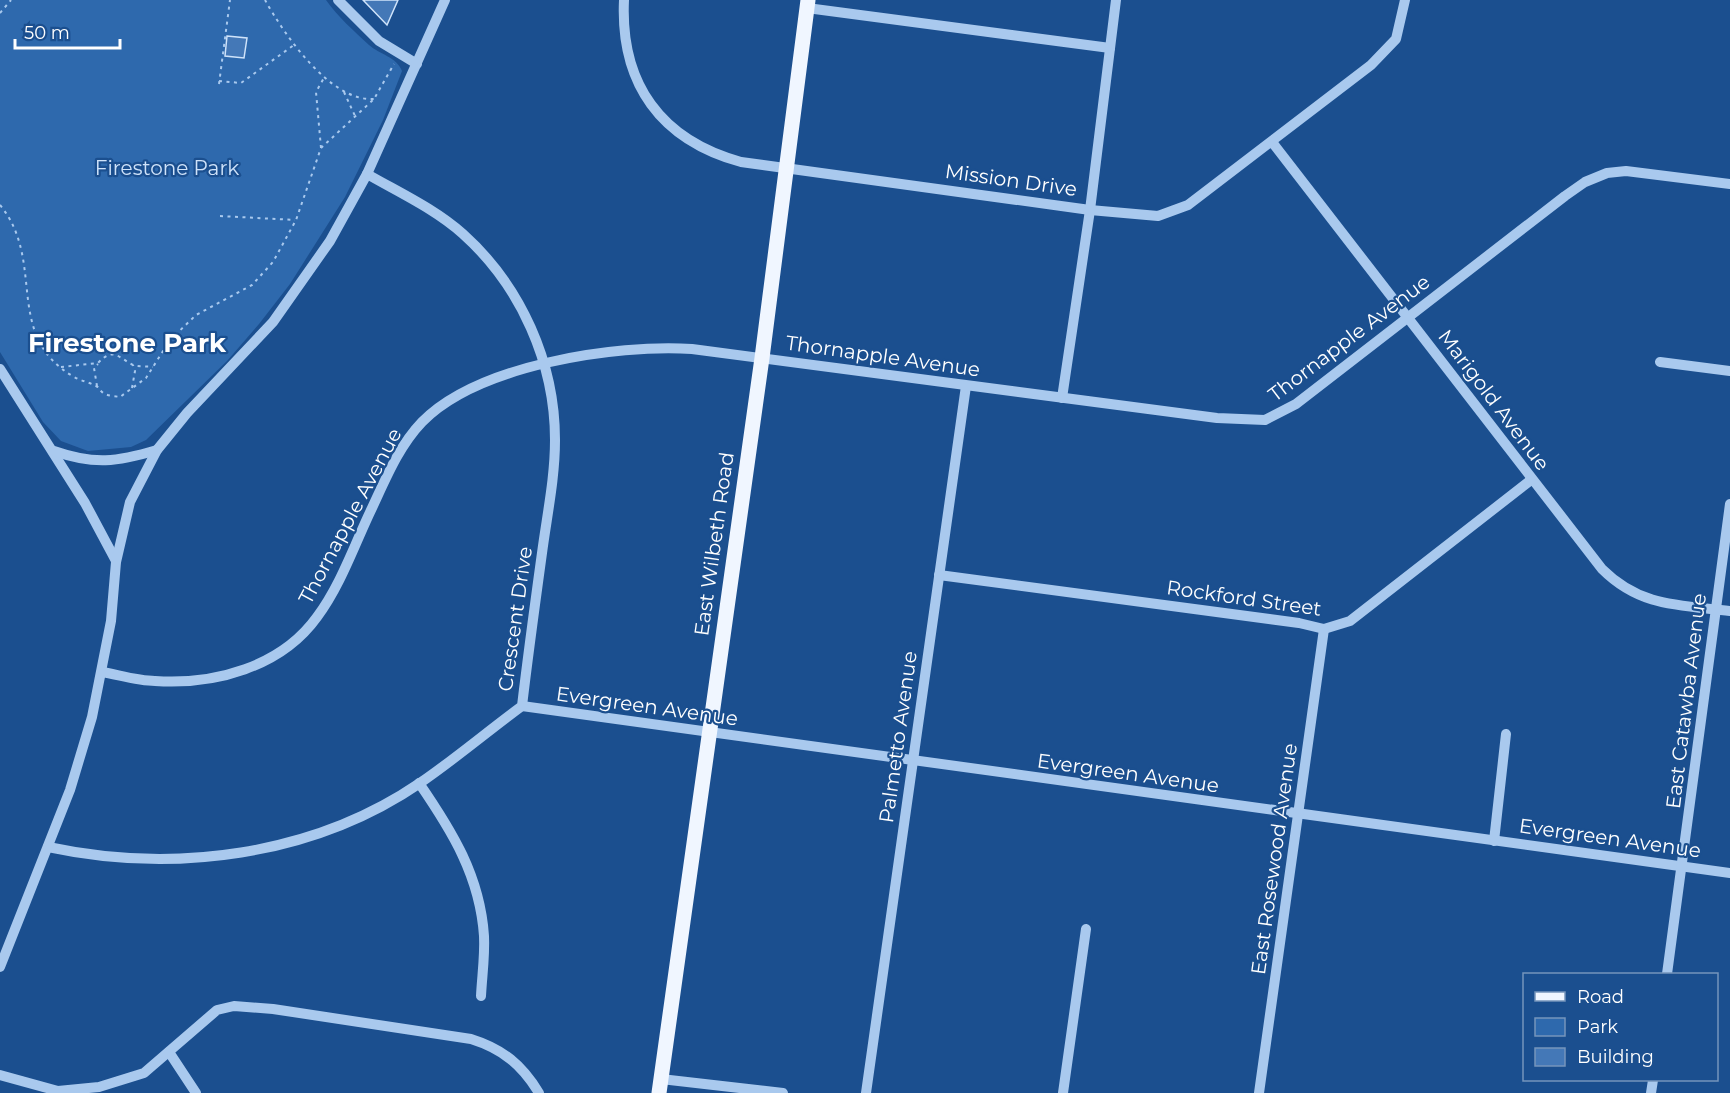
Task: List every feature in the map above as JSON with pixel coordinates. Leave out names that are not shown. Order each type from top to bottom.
[{"type":"main road","name":"East Wilbeth Road","points":[[660,1086],[762,358],[808,4]]},
{"type":"street","points":[[338,0],[361,25],[417,64]]},
{"type":"street","points":[[0,967],[70,790],[102,672],[114,600],[116,562],[130,502],[157,450],[187,413],[273,322],[330,241],[367,174],[445,0]]},
{"type":"street","name":"Mission Drive","points":[[624,0],[625,40],[630,61],[651,105],[665,122],[695,146],[713,154],[741,162],[1090,210],[1158,216],[1178,211],[1272,142],[1390,48],[1400,30],[1405,0]]},
{"type":"street","points":[[1062,398],[1090,210],[1116,0]]},
{"type":"street","points":[[808,4],[1110,48]]},
{"type":"street","name":"Marigold Avenue","points":[[1272,142],[1408,316],[1531,480],[1602,568],[1628,590],[1664,604],[1730,611]]},
{"type":"street","name":"Thornapple Avenue","points":[[102,672],[153,681],[175,682],[230,674],[277,655],[301,637],[325,606],[394,462],[422,423],[441,405],[475,386],[546,364],[624,349],[670,347],[1236,420],[1265,420],[1296,404],[1565,196],[1597,176],[1626,171],[1730,184]]},
{"type":"street","name":"Crescent Drive","points":[[48,847],[75,853],[140,860],[195,859],[250,852],[336,826],[376,808],[419,783],[522,706],[553,473],[554,418],[546,364],[528,323],[508,287],[479,250],[435,212],[367,174]]},
{"type":"street","points":[[1660,362],[1730,371]]},
{"type":"street","points":[[0,369],[54,451],[116,562]]},
{"type":"street","name":"Palmetto Avenue","points":[[866,1093],[966,386]]},
{"type":"street","points":[[54,451],[79,460],[103,462],[157,450]]},
{"type":"street","name":"Rockford Street","points":[[939,575],[1299,623],[1324,629],[1350,621],[1531,480]]},
{"type":"street","name":"East Catawba Avenue","points":[[1667,973],[1730,504]]},
{"type":"street","name":"East Rosewood Avenue","points":[[1259,1093],[1324,629]]},
{"type":"street","name":"Evergreen Avenue","points":[[522,706],[912,762],[1730,873]]},
{"type":"street","points":[[1494,841],[1506,734]]},
{"type":"street","points":[[419,783],[451,831],[473,877],[483,933],[481,996]]},
{"type":"street","points":[[1063,1093],[1086,929]]},
{"type":"street","points":[[0,936],[12,938]]},
{"type":"street","points":[[0,1075],[58,1091],[89,1090],[144,1073],[218,1010],[234,1006],[273,1009],[448,1035],[488,1045],[511,1057],[539,1093]]},
{"type":"street","points":[[169,1052],[196,1093]]},
{"type":"street","points":[[660,1086],[783,1093]]},
{"type":"path","points":[[0,14],[11,0]]},
{"type":"path","points":[[230,0],[219,82],[241,83],[294,45]]},
{"type":"path","points":[[265,0],[294,45],[348,98],[355,116]]},
{"type":"path","points":[[321,148],[374,99],[399,53]]},
{"type":"path","points":[[0,206],[15,227],[22,245],[31,323],[39,345],[74,377],[97,386],[102,392],[120,397],[146,378],[170,340],[196,315],[260,278],[273,262],[296,220],[321,148],[316,92],[325,76]]},
{"type":"path","points":[[339,88],[356,97],[374,99]]},
{"type":"path","points":[[220,216],[296,220]]},
{"type":"path","points":[[97,386],[94,368],[104,356],[114,354],[122,356],[133,365],[135,371],[132,388]]},
{"type":"path","points":[[61,367],[98,363]]},
{"type":"path","points":[[133,365],[153,367]]},
{"type":"green space","name":"Firestone Park","points":[[0,0],[326,0],[358,34],[373,48],[396,62],[402,71],[383,120],[345,197],[290,284],[227,361],[146,440],[131,447],[88,451],[61,441],[43,422],[0,352]]},
{"type":"building","points":[[363,0],[398,0],[387,25]]},
{"type":"building","points":[[227,36],[247,38],[244,58],[225,56]]},
{"type":"district","name":"Firestone Park","points":[[127,343]]}]
